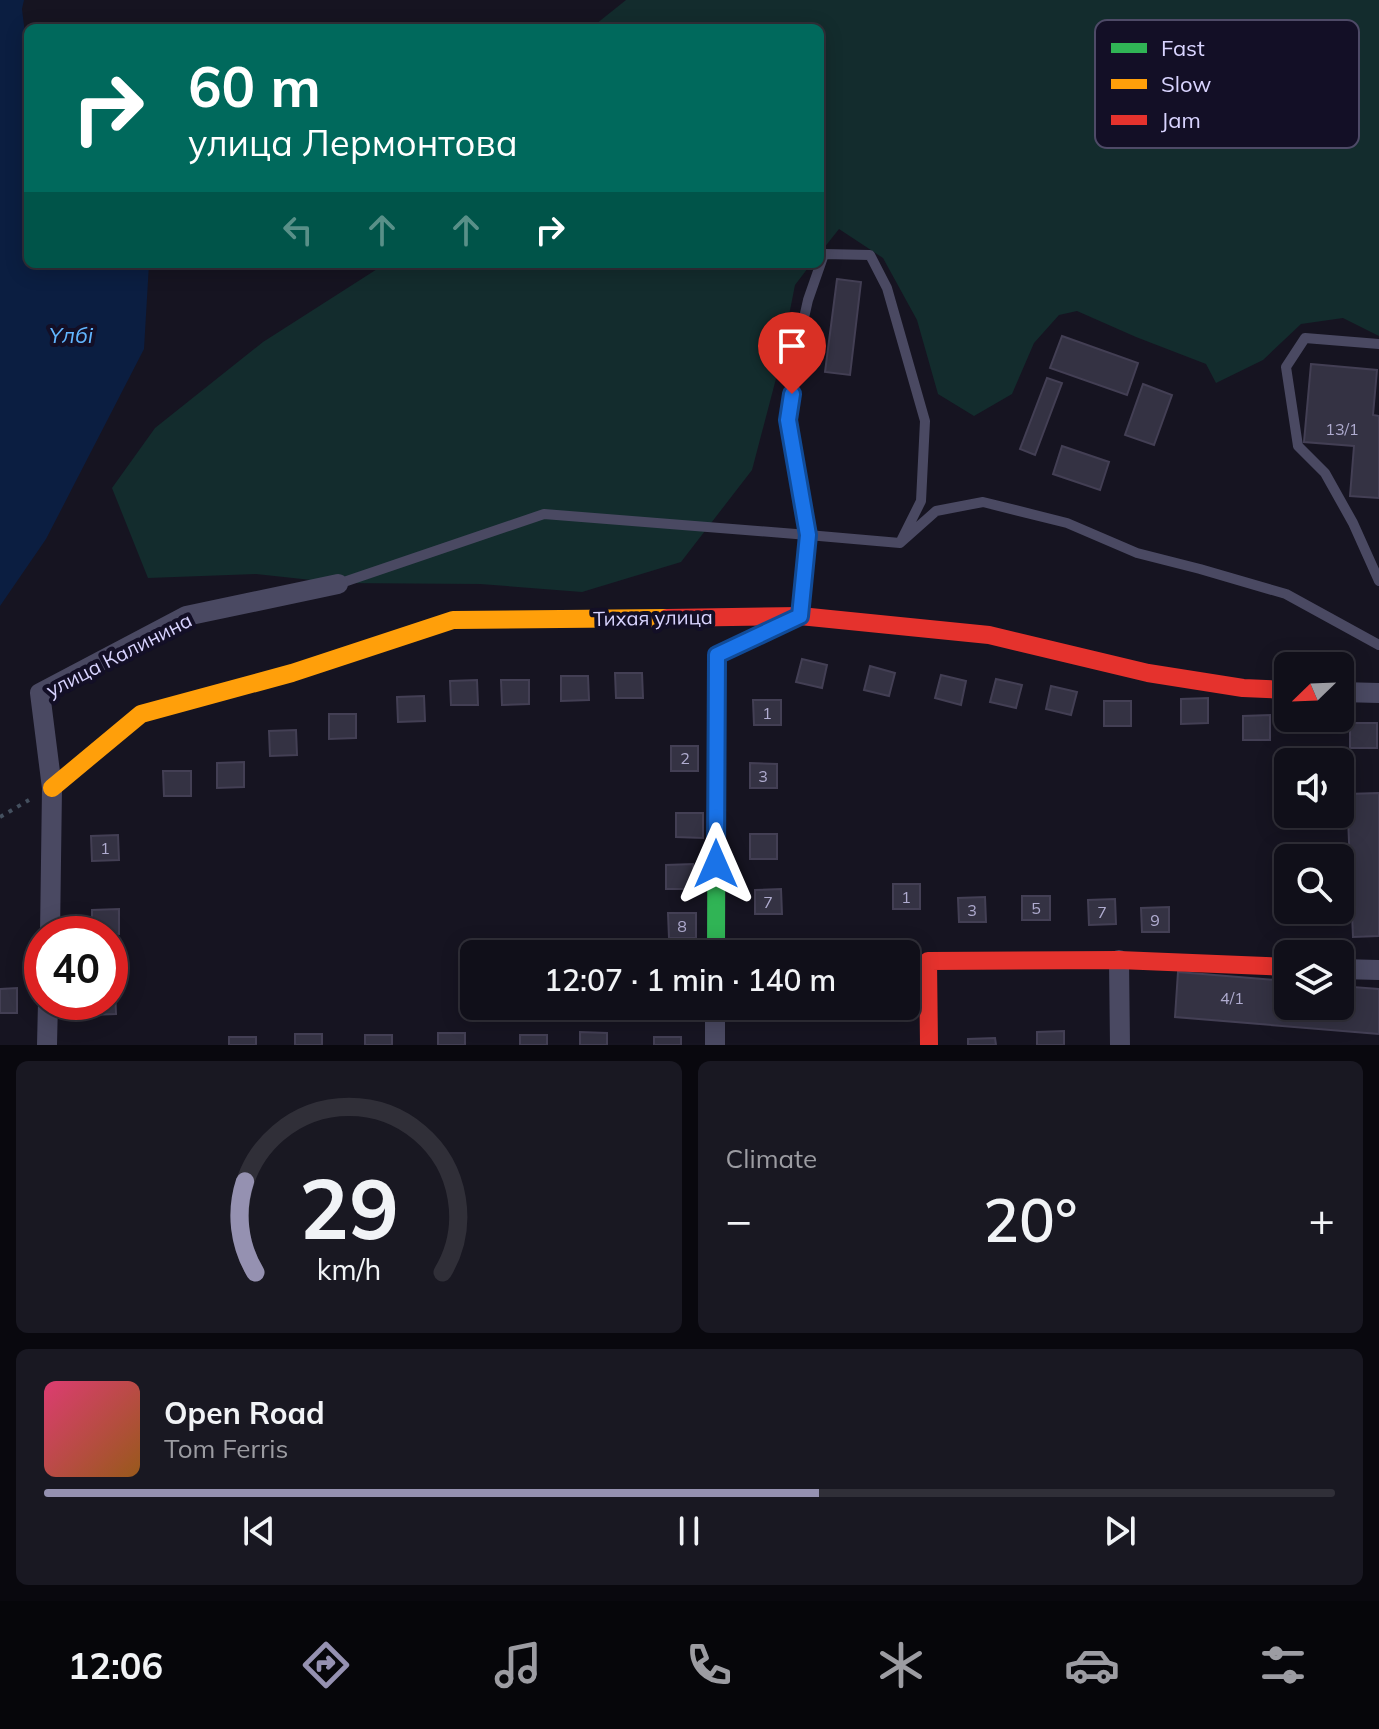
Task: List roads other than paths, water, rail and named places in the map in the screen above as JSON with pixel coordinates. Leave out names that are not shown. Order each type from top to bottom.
[{"type":"street","name":"улица Калинина","points":[[50,916],[52,788],[40,693],[186,616],[338,584]]},
{"type":"street","name":"Тихая улица","points":[[52,788],[141,714],[292,673],[453,620],[800,616],[989,635],[1148,673],[1243,688],[1274,689]]},
{"type":"street","points":[[716,940],[717,655],[800,616]]},
{"type":"street","points":[[1354,692],[1379,693]]},
{"type":"street","points":[[1119,960],[1120,1045]]},
{"type":"street","points":[[929,1045],[928,961],[1119,960],[1274,966]]},
{"type":"street","points":[[1354,969],[1379,970]]},
{"type":"street","points":[[47,1045],[48,1020]]},
{"type":"street","points":[[715,1020],[715,1045]]},
{"type":"lane","points":[[824,254],[870,255],[887,288],[925,421],[921,501],[900,543]]},
{"type":"lane","points":[[800,616],[808,535],[788,420],[799,340],[819,268]]},
{"type":"lane","points":[[1379,344],[1305,338],[1286,367],[1298,446],[1325,473],[1353,523],[1379,581]]},
{"type":"lane","points":[[338,584],[544,514],[900,543],[936,511],[983,502],[1067,523],[1137,553],[1286,594],[1379,645]]},
{"type":"water","name":"Үлбі","points":[[0,0],[24,0],[24,268],[149,268],[144,349],[46,539],[0,606]]}]
